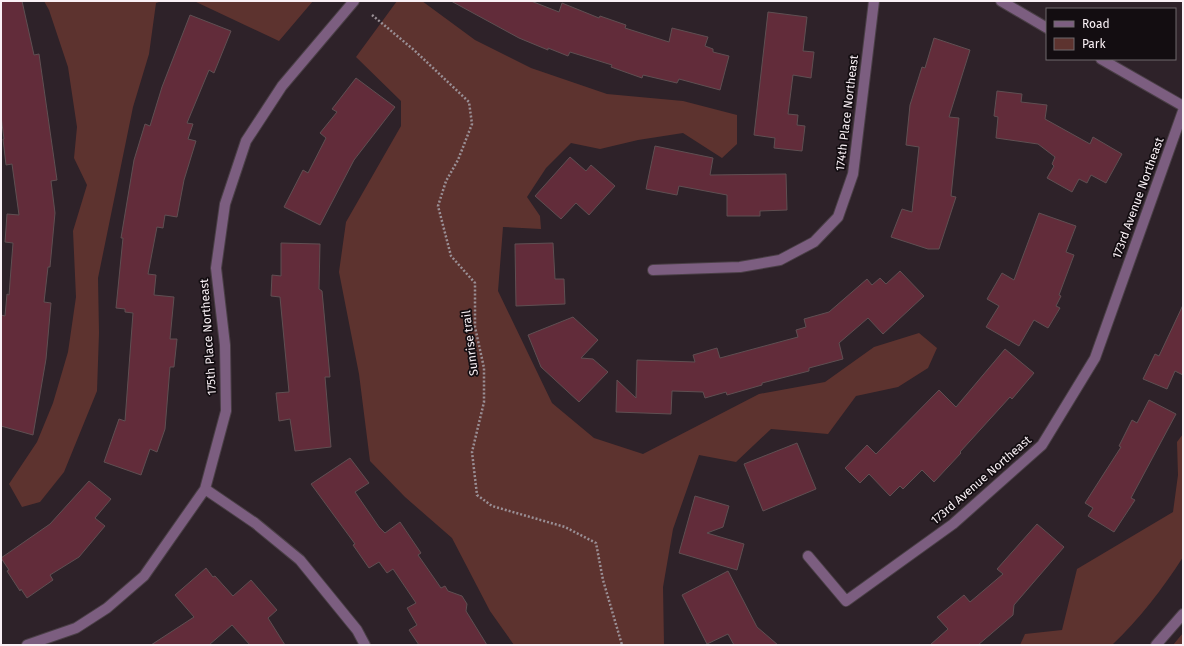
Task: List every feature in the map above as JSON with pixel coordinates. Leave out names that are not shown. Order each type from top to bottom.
[{"type":"street","name":"175th Place Northeast","points":[[27,645],[76,628],[107,608],[144,576],[205,489],[226,411],[225,345],[216,268],[225,204],[246,142],[282,86],[354,1]]},
{"type":"street","name":"174th Place Northeast","points":[[653,270],[740,267],[780,260],[814,242],[838,218],[853,174],[874,1]]},
{"type":"street","points":[[1001,1],[1046,27]]},
{"type":"street","points":[[1103,60],[1183,106]]},
{"type":"street","name":"173rd Avenue Northeast","points":[[808,556],[846,601],[953,524],[1042,445],[1095,358],[1183,111]]},
{"type":"street","points":[[205,489],[255,523],[300,560],[357,630],[365,645]]},
{"type":"street","points":[[1156,645],[1183,614]]},
{"type":"path","name":"Sunrise trail","points":[[372,16],[414,50],[469,102],[472,124],[458,160],[446,181],[438,206],[451,256],[475,282],[475,327],[484,375],[484,402],[472,452],[477,495],[492,506],[565,527],[596,543],[603,580],[622,645]]},
{"type":"green space","points":[[44,1],[162,1],[156,3],[149,54],[133,107],[98,278],[99,333],[97,391],[64,472],[40,502],[22,507],[9,484],[37,442],[53,403],[68,352],[76,297],[73,231],[87,185],[74,158],[77,127],[68,67],[49,10]]},
{"type":"green space","points":[[194,1],[313,1],[279,41]]},
{"type":"green space","points":[[397,1],[422,1],[475,40],[531,68],[607,94],[683,101],[737,115],[737,144],[722,158],[683,133],[638,140],[600,149],[571,143],[546,168],[527,197],[540,216],[541,229],[503,227],[498,291],[552,403],[594,438],[643,454],[759,394],[825,382],[874,347],[919,333],[937,348],[928,368],[898,387],[856,396],[828,434],[771,429],[736,462],[699,455],[673,529],[663,587],[664,645],[514,645],[490,611],[452,538],[405,497],[370,461],[359,374],[339,272],[346,222],[401,126],[401,101],[356,57]]},
{"type":"green space","points":[[1183,434],[1183,557],[1168,580],[1122,636],[1112,645],[1020,645],[1025,634],[1062,630],[1077,569],[1173,512],[1178,475],[1177,442]]},
{"type":"green space","points":[[1183,633],[1183,645],[1173,645]]},
{"type":"building","points":[[1,1],[22,1],[34,55],[39,54],[57,180],[51,181],[55,213],[50,267],[48,267],[44,302],[51,303],[46,359],[33,435],[1,426],[1,315],[5,316],[7,294],[9,295],[13,243],[5,242],[7,214],[19,215],[12,164],[6,165],[1,116]]},
{"type":"building","points":[[451,1],[531,1],[559,12],[562,3],[599,18],[600,16],[626,25],[625,28],[669,42],[672,28],[708,37],[705,46],[713,49],[713,52],[729,56],[720,90],[679,79],[677,83],[643,75],[642,78],[611,67],[612,65],[570,52],[568,56],[548,48],[548,50],[519,38]]},
{"type":"building","points":[[768,12],[807,17],[803,51],[814,52],[811,78],[793,75],[788,114],[798,115],[797,125],[805,126],[802,151],[774,148],[775,138],[754,135]]},
{"type":"building","points":[[190,15],[231,31],[214,73],[209,70],[187,123],[193,124],[188,139],[196,141],[184,180],[177,217],[165,215],[163,228],[157,227],[148,274],[156,275],[154,295],[174,297],[170,339],[177,339],[174,367],[170,367],[165,429],[157,452],[150,449],[141,475],[104,462],[119,419],[125,421],[133,313],[125,312],[125,309],[116,308],[123,238],[121,238],[134,160],[145,124],[150,126],[162,87]]},
{"type":"building","points":[[934,38],[970,50],[949,117],[959,118],[951,196],[956,197],[939,249],[928,249],[891,237],[902,209],[912,212],[919,147],[906,145],[910,105],[922,67],[925,68]]},
{"type":"building","points":[[356,78],[395,107],[354,160],[320,225],[284,207],[303,170],[308,173],[326,138],[320,133],[337,112],[332,109]]},
{"type":"building","points":[[997,91],[1022,94],[1021,102],[1047,105],[1045,119],[1090,144],[1093,137],[1122,154],[1106,183],[1091,175],[1087,183],[1079,179],[1072,192],[1047,178],[1054,166],[1052,164],[1055,157],[1038,144],[996,138],[998,117],[994,116]]},
{"type":"building","points":[[655,146],[713,158],[710,175],[786,174],[787,210],[760,211],[760,216],[727,216],[727,195],[679,186],[677,195],[646,189]]},
{"type":"building","points":[[570,157],[586,171],[591,165],[615,186],[589,215],[576,203],[561,219],[535,196]]},
{"type":"building","points":[[1039,213],[1076,226],[1066,252],[1074,255],[1059,295],[1061,296],[1056,306],[1060,308],[1048,328],[1034,320],[1019,346],[986,327],[999,306],[987,299],[1002,273],[1014,280]]},
{"type":"building","points":[[281,243],[320,244],[319,289],[322,291],[330,377],[325,377],[331,447],[295,451],[290,419],[279,421],[276,393],[289,392],[280,297],[271,296],[272,275],[281,276]]},
{"type":"building","points":[[553,243],[555,279],[564,279],[565,304],[516,306],[515,244]]},
{"type":"building","points":[[900,271],[924,296],[883,334],[868,318],[839,343],[843,359],[809,368],[809,371],[762,383],[762,385],[727,395],[726,392],[705,398],[703,392],[672,391],[671,414],[616,412],[617,380],[636,398],[637,360],[695,362],[693,355],[717,348],[720,358],[798,337],[796,330],[806,327],[804,319],[829,312],[867,279],[872,285],[880,278],[886,284]]},
{"type":"building","points":[[1183,305],[1183,375],[1175,371],[1167,389],[1143,379],[1155,354],[1159,356]]},
{"type":"building","points":[[573,317],[598,340],[581,358],[593,359],[608,372],[579,402],[541,367],[528,335]]},
{"type":"building","points":[[1005,349],[1034,373],[1012,399],[1010,397],[934,482],[922,470],[903,489],[900,486],[890,496],[869,474],[860,483],[845,468],[867,445],[876,454],[939,390],[956,407]]},
{"type":"building","points":[[1149,400],[1176,414],[1131,498],[1135,500],[1114,532],[1088,516],[1093,508],[1085,503],[1121,447],[1119,446],[1132,420],[1137,423]]},
{"type":"building","points":[[797,443],[816,489],[763,511],[744,464]]},
{"type":"building","points":[[350,458],[369,483],[355,492],[379,527],[385,533],[400,522],[421,553],[418,555],[441,588],[445,586],[448,591],[462,596],[467,604],[466,611],[487,645],[419,645],[409,630],[417,625],[407,608],[416,603],[393,569],[387,573],[379,562],[369,568],[353,545],[355,544],[311,484]]},
{"type":"building","points":[[89,481],[111,499],[95,518],[105,526],[79,557],[50,575],[53,580],[27,598],[21,589],[20,591],[7,571],[9,570],[1,558],[50,524]]},
{"type":"building","points":[[695,496],[729,506],[723,527],[707,533],[744,544],[737,570],[679,553]]},
{"type":"building","points":[[1037,524],[1064,547],[1014,605],[1013,615],[978,645],[930,645],[948,629],[937,617],[964,595],[970,602],[1003,574],[997,569]]},
{"type":"building","points":[[206,568],[213,577],[215,576],[233,596],[251,580],[277,610],[268,618],[285,645],[250,645],[232,625],[209,645],[151,645],[194,617],[175,595]]},
{"type":"building","points":[[728,571],[757,627],[778,645],[734,645],[728,634],[707,644],[682,595]]}]
